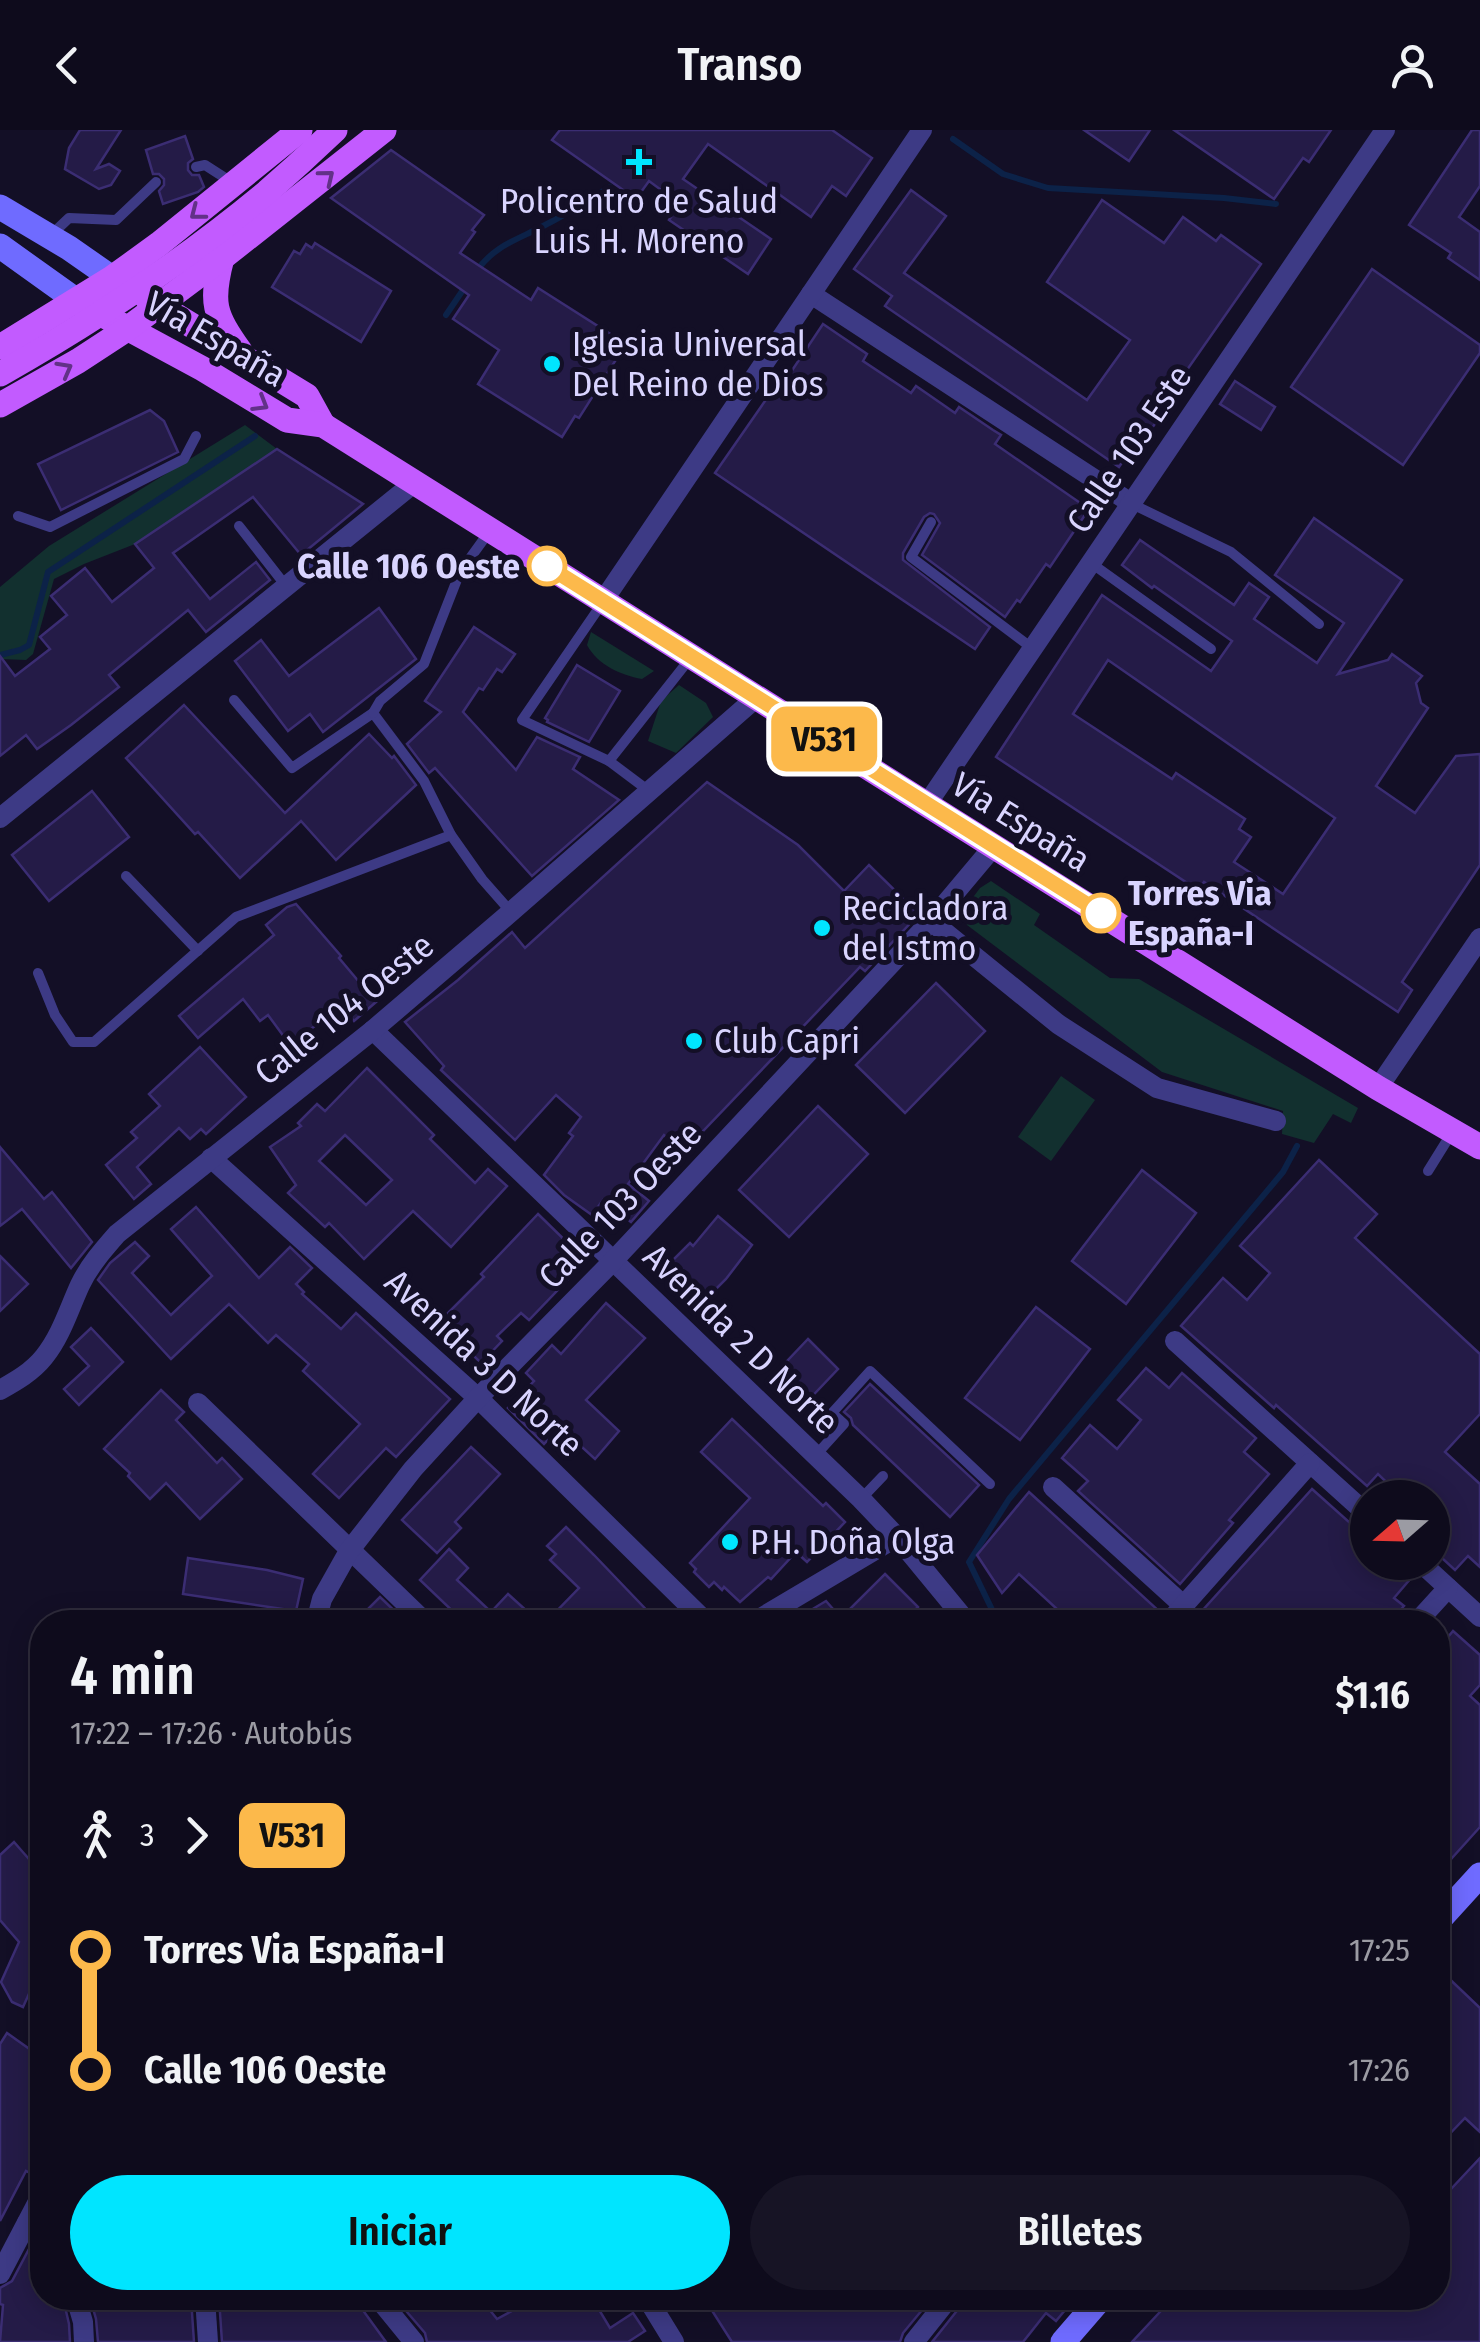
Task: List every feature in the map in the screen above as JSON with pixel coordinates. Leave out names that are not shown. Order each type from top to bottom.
[{"type":"main road","points":[[0,347],[112,278],[300,130]]},
{"type":"main road","points":[[0,374],[166,270],[267,192],[336,130]]},
{"type":"main road","points":[[0,405],[128,329],[384,130]]},
{"type":"main road","points":[[0,206],[112,278]]},
{"type":"main road","points":[[0,246],[77,302]]},
{"type":"main road","points":[[222,258],[215,304],[221,323],[246,359]]},
{"type":"main road","name":"Vía España","points":[[112,278],[307,396],[323,425]]},
{"type":"main road","name":"Vía España","points":[[77,302],[203,369],[287,420],[323,425],[1378,1088],[1480,1147]]},
{"type":"main road","points":[[1450,1907],[1480,1875]]},
{"type":"main road","points":[[1063,2342],[1090,2310]]},
{"type":"street","points":[[603,601],[922,130]]},
{"type":"street","name":"Calle 103 Este","points":[[927,804],[1385,130]]},
{"type":"street","points":[[811,294],[1131,503]]},
{"type":"street","points":[[0,818],[414,482]]},
{"type":"street","name":"Calle 104 Oeste","points":[[0,1390],[24,1376],[45,1356],[81,1282],[117,1234],[373,1030],[757,697]]},
{"type":"street","name":"Calle 103 Oeste","points":[[319,1610],[349,1551],[412,1469],[931,921],[994,846]]},
{"type":"street","points":[[931,921],[1058,1024],[1158,1088],[1276,1121]]},
{"type":"street","points":[[1378,1088],[1480,938]]},
{"type":"street","name":"Avenida 2 D Norte","points":[[373,1030],[860,1499],[957,1610]]},
{"type":"street","name":"Avenida 3 D Norte","points":[[211,1158],[478,1398],[694,1610]]},
{"type":"street","points":[[1175,1341],[1350,1499]]},
{"type":"street","points":[[198,1403],[412,1610]]},
{"type":"street","points":[[1180,1610],[1310,1463]]},
{"type":"street","points":[[1053,1487],[1184,1606]]},
{"type":"street","points":[[774,1610],[897,1537]]},
{"type":"street","points":[[1439,1580],[1480,1617]]},
{"type":"street","points":[[1429,1610],[1448,1588]]},
{"type":"street","points":[[0,2274],[30,2218]]},
{"type":"street","points":[[27,2224],[30,2228]]},
{"type":"street","points":[[80,2310],[84,2342]]},
{"type":"street","points":[[205,2310],[208,2342]]},
{"type":"street","points":[[388,2310],[414,2342]]},
{"type":"street","points":[[654,2310],[674,2342]]},
{"type":"street","points":[[914,2342],[939,2310]]},
{"type":"lane","points":[[196,167],[205,165],[234,184]]},
{"type":"lane","points":[[49,236],[69,218],[116,220],[156,182]]},
{"type":"lane","points":[[18,516],[50,526],[184,459],[196,436]]},
{"type":"lane","points":[[1131,503],[1231,552],[1319,624]]},
{"type":"lane","points":[[932,522],[910,558],[1033,648]]},
{"type":"lane","points":[[239,526],[286,586]]},
{"type":"lane","points":[[234,700],[292,768],[373,713],[380,701],[424,664],[460,572],[490,530]]},
{"type":"lane","points":[[1091,563],[1211,649]]},
{"type":"lane","points":[[603,601],[522,720],[609,761],[649,790]]},
{"type":"lane","points":[[609,761],[692,656]]},
{"type":"lane","points":[[373,713],[424,781],[452,835],[482,879],[512,912]]},
{"type":"lane","points":[[38,973],[55,1014],[73,1042],[94,1042],[236,917],[452,835]]},
{"type":"lane","points":[[126,876],[198,952]]},
{"type":"lane","points":[[1428,1171],[1453,1132]]},
{"type":"lane","points":[[815,1456],[844,1424],[832,1413],[870,1371],[990,1484]]},
{"type":"lane","points":[[860,1499],[883,1476]]},
{"type":"green space","points":[[245,425],[277,449],[135,544],[54,579],[33,654],[26,660],[0,659],[0,587],[49,546]]},
{"type":"green space","points":[[591,632],[654,671],[642,679],[610,668],[587,645]]},
{"type":"green space","points":[[679,685],[706,703],[713,717],[676,753],[648,741],[661,701]]},
{"type":"green space","points":[[991,881],[1040,914],[1034,925],[1110,978],[1139,979],[1358,1108],[1351,1123],[1333,1114],[1314,1143],[1282,1134],[1283,1111],[1162,1072],[967,925],[962,912],[980,888]]},
{"type":"green space","points":[[1061,1076],[1095,1100],[1051,1161],[1018,1137]]},
{"type":"building","points":[[80,130],[121,130],[96,169],[109,164],[120,171],[111,185],[99,189],[65,169],[69,148]]},
{"type":"building","points":[[560,130],[832,130],[872,158],[846,196],[832,186],[811,217],[708,144],[683,179],[771,239],[748,274],[669,220],[680,204],[649,181],[636,199],[552,140]]},
{"type":"building","points":[[1084,130],[1150,130],[1129,161]]},
{"type":"building","points":[[1174,130],[1331,130],[1309,162],[1303,158],[1274,199]]},
{"type":"building","points":[[1472,130],[1480,130],[1480,186],[1459,217],[1480,232],[1480,280],[1448,258],[1451,253],[1409,225]]},
{"type":"building","points":[[185,136],[193,159],[188,170],[199,175],[204,187],[163,204],[159,191],[164,179],[153,174],[146,150]]},
{"type":"building","points":[[391,150],[484,215],[460,253],[531,300],[538,288],[626,344],[579,418],[575,416],[562,437],[478,384],[499,350],[453,319],[469,295],[331,198]]},
{"type":"building","points":[[911,190],[946,216],[904,273],[1087,400],[1130,340],[1047,282],[1102,200],[1164,243],[1183,217],[1216,241],[1221,235],[1261,264],[1182,377],[1186,379],[1150,431],[1146,428],[1119,467],[885,306],[892,296],[854,269]]},
{"type":"building","points":[[315,243],[391,291],[361,342],[272,287],[294,251],[300,254],[306,244],[312,248]]},
{"type":"building","points":[[1372,269],[1480,345],[1480,353],[1403,465],[1291,387]]},
{"type":"building","points":[[823,324],[867,354],[863,361],[911,393],[916,386],[955,413],[959,407],[1001,435],[995,444],[1089,509],[1050,567],[1046,564],[1005,617],[922,555],[940,523],[934,514],[924,517],[903,553],[903,560],[990,627],[975,649],[715,473]]},
{"type":"building","points":[[1235,381],[1275,407],[1261,430],[1220,404]]},
{"type":"building","points":[[150,410],[164,421],[178,452],[61,510],[38,464]]},
{"type":"building","points":[[277,449],[363,504],[301,555],[253,497],[173,553],[210,599],[256,562],[270,580],[206,632],[188,610],[109,675],[119,687],[71,725],[37,749],[26,735],[0,756],[0,656],[15,676],[50,649],[40,637],[67,615],[51,596],[85,568],[112,602],[154,568],[135,544]]},
{"type":"building","points":[[1314,518],[1402,580],[1338,674],[1388,660],[1392,654],[1422,676],[1416,683],[1421,703],[1428,708],[1376,786],[1415,813],[1456,756],[1480,754],[1480,865],[1402,982],[1412,990],[1398,1012],[1204,882],[1198,890],[996,757],[1102,595],[1211,671],[1232,641],[1122,565],[1140,540],[1234,605],[1249,583],[1269,597],[1254,619],[1317,663],[1344,623],[1275,575]],"holes":[[[1108,660],[1335,818],[1283,894],[1234,862],[1251,837],[1239,829],[1245,819],[1176,773],[1172,779],[1073,714]]]},
{"type":"building","points":[[379,608],[416,659],[323,732],[310,714],[288,731],[235,661],[261,640],[289,676]]},
{"type":"building","points":[[474,627],[515,654],[502,672],[497,669],[483,690],[479,688],[463,712],[516,770],[537,737],[580,757],[573,769],[619,800],[532,876],[435,768],[429,773],[407,744],[441,712],[425,701]]},
{"type":"building","points":[[577,665],[620,691],[589,742],[545,718]]},
{"type":"building","points":[[184,705],[285,813],[369,734],[394,756],[416,785],[336,860],[301,821],[240,878],[126,758]]},
{"type":"building","points":[[707,782],[798,845],[844,891],[869,865],[919,914],[865,971],[860,967],[683,1152],[664,1135],[628,1184],[649,1201],[631,1222],[603,1200],[592,1215],[544,1175],[573,1136],[569,1133],[581,1117],[556,1095],[515,1140],[441,1070],[444,1066],[405,1022],[512,932],[525,948]]},
{"type":"building","points":[[92,791],[129,837],[49,901],[12,855]]},
{"type":"building","points":[[296,904],[376,1002],[354,1021],[341,1006],[290,1045],[268,1015],[260,1021],[243,999],[198,1038],[179,1016],[274,935],[266,925]]},
{"type":"building","points":[[936,983],[985,1031],[905,1113],[856,1065]]},
{"type":"building","points":[[200,1047],[246,1097],[206,1134],[201,1129],[190,1139],[179,1128],[137,1167],[151,1184],[134,1199],[106,1165],[137,1138],[131,1132],[160,1106],[149,1094]]},
{"type":"building","points":[[367,1068],[475,1183],[488,1169],[507,1186],[451,1247],[413,1211],[364,1259],[329,1223],[325,1227],[288,1193],[296,1185],[270,1147],[301,1126],[298,1123],[317,1104],[325,1111]],"holes":[[[345,1135],[392,1180],[366,1205],[319,1161]]]},
{"type":"building","points":[[818,1106],[868,1154],[789,1237],[739,1190]]},
{"type":"building","points":[[0,1147],[44,1199],[52,1192],[92,1242],[71,1268],[22,1209],[0,1226]]},
{"type":"building","points":[[1319,1160],[1377,1214],[1355,1238],[1480,1354],[1480,1414],[1445,1452],[1480,1484],[1480,1567],[1468,1556],[1455,1570],[1450,1565],[1450,1480],[1384,1480],[1378,1474],[1372,1480],[1360,1480],[1181,1326],[1223,1278],[1247,1300],[1270,1273],[1240,1246]]},
{"type":"building","points":[[1142,1170],[1196,1213],[1126,1304],[1072,1261]]},
{"type":"building","points":[[196,1207],[259,1278],[290,1247],[312,1268],[296,1284],[302,1294],[341,1329],[356,1313],[450,1399],[396,1457],[386,1448],[339,1498],[313,1474],[360,1424],[303,1371],[309,1364],[276,1335],[268,1343],[229,1304],[171,1359],[98,1280],[110,1263],[135,1242],[149,1256],[132,1273],[171,1315],[212,1276],[171,1229]]},
{"type":"building","points":[[538,1214],[577,1252],[568,1261],[577,1270],[529,1320],[521,1313],[497,1336],[502,1341],[481,1363],[439,1322]]},
{"type":"building","points":[[718,1216],[752,1245],[699,1306],[664,1269],[690,1243],[693,1246]]},
{"type":"building","points":[[0,1256],[28,1284],[0,1311]]},
{"type":"building","points":[[606,1303],[645,1338],[586,1400],[619,1431],[595,1459],[560,1427],[544,1444],[508,1408],[534,1381],[526,1373],[552,1345],[561,1354]]},
{"type":"building","points":[[1036,1307],[1090,1349],[1020,1440],[965,1398]]},
{"type":"building","points":[[91,1328],[123,1362],[79,1405],[64,1389],[89,1366],[71,1347]]},
{"type":"building","points":[[808,1339],[838,1369],[800,1409],[770,1379]]},
{"type":"building","points":[[1146,1368],[1169,1388],[1182,1373],[1256,1438],[1244,1452],[1269,1474],[1180,1584],[1078,1491],[1088,1481],[1062,1458],[1090,1425],[1117,1449],[1141,1420],[1118,1400]]},
{"type":"building","points":[[870,1384],[979,1485],[950,1517],[844,1412]]},
{"type":"building","points":[[161,1390],[184,1412],[176,1420],[217,1463],[222,1458],[242,1479],[200,1519],[166,1483],[150,1499],[104,1449]]},
{"type":"building","points":[[732,1419],[845,1522],[807,1562],[796,1552],[771,1579],[768,1577],[740,1602],[714,1582],[709,1587],[690,1563],[750,1498],[701,1452]]},
{"type":"building","points":[[471,1447],[500,1474],[455,1522],[461,1528],[437,1553],[402,1520]]},
{"type":"building","points":[[1312,1489],[1350,1523],[1350,1580],[1409,1580],[1394,1598],[1404,1606],[1400,1610],[1203,1610]]},
{"type":"building","points":[[1029,1492],[1158,1610],[1058,1610],[1019,1574],[1002,1593],[977,1555]]},
{"type":"building","points":[[566,1527],[646,1610],[558,1610],[579,1588],[550,1560],[556,1554],[547,1546]]},
{"type":"building","points":[[449,1549],[468,1568],[457,1580],[489,1610],[451,1610],[420,1580]]},
{"type":"building","points":[[188,1558],[303,1579],[296,1610],[183,1594]]},
{"type":"building","points":[[885,1574],[918,1607],[915,1610],[849,1610]]},
{"type":"building","points":[[508,1594],[526,1610],[493,1610]]},
{"type":"building","points":[[380,1597],[394,1610],[367,1610]]},
{"type":"building","points":[[826,1601],[834,1610],[811,1610]]},
{"type":"building","points":[[1453,1631],[1480,1655],[1480,1685],[1470,1696],[1480,1705],[1480,1827],[1452,1858],[1450,1856]]},
{"type":"building","points":[[14,1842],[30,1860],[30,1992],[23,2007],[12,2002],[1,1982],[19,1942],[0,1920],[0,1855]]},
{"type":"building","points":[[1450,1979],[1480,2008],[1480,2132],[1465,2118],[1450,2134]]},
{"type":"building","points":[[7,2033],[30,2049],[30,2173],[26,2171],[0,2221],[0,2044]]},
{"type":"building","points":[[1480,2158],[1480,2342],[1132,2342],[1162,2310],[1450,2310],[1450,2190]]},
{"type":"building","points":[[29,2249],[30,2310],[66,2310],[70,2342],[0,2342],[0,2288],[12,2281]]},
{"type":"building","points":[[93,2310],[192,2310],[194,2342],[98,2342]]},
{"type":"building","points":[[220,2310],[363,2310],[386,2342],[222,2342]]},
{"type":"building","points":[[405,2310],[490,2310],[497,2319],[514,2310],[599,2310],[610,2328],[633,2313],[645,2331],[628,2342],[427,2342],[425,2333]]},
{"type":"building","points":[[712,2310],[922,2310],[900,2342],[732,2342]]},
{"type":"building","points":[[958,2310],[1065,2310],[1056,2321],[1046,2313],[1023,2342],[932,2342]]},
{"type":"waterway","points":[[953,139],[1003,174],[1048,188],[1276,204]]},
{"type":"waterway","points":[[475,273],[499,249],[610,187]]},
{"type":"waterway","points":[[446,315],[465,287]]},
{"type":"waterway","points":[[0,655],[29,645],[48,572],[255,436]]},
{"type":"waterway","points":[[992,1610],[969,1562],[1009,1499],[1283,1172],[1297,1146]]},
{"type":"bus line","name":"V531","points":[[547,566],[1101,913]]},
{"type":"place","name":"Policentro de Salud Luis H. Moreno","points":[[639,162]]},
{"type":"place","name":"Iglesia Universal Del Reino de Dios","points":[[552,364]]},
{"type":"place","name":"Calle 106 Oeste","points":[[547,566]]},
{"type":"place","name":"Torres Via España-I","points":[[1101,913]]},
{"type":"place","name":"Recicladora del Istmo","points":[[822,928]]},
{"type":"place","name":"Club Capri","points":[[694,1041]]},
{"type":"place","name":"P.H. Doña Olga","points":[[730,1542]]}]
